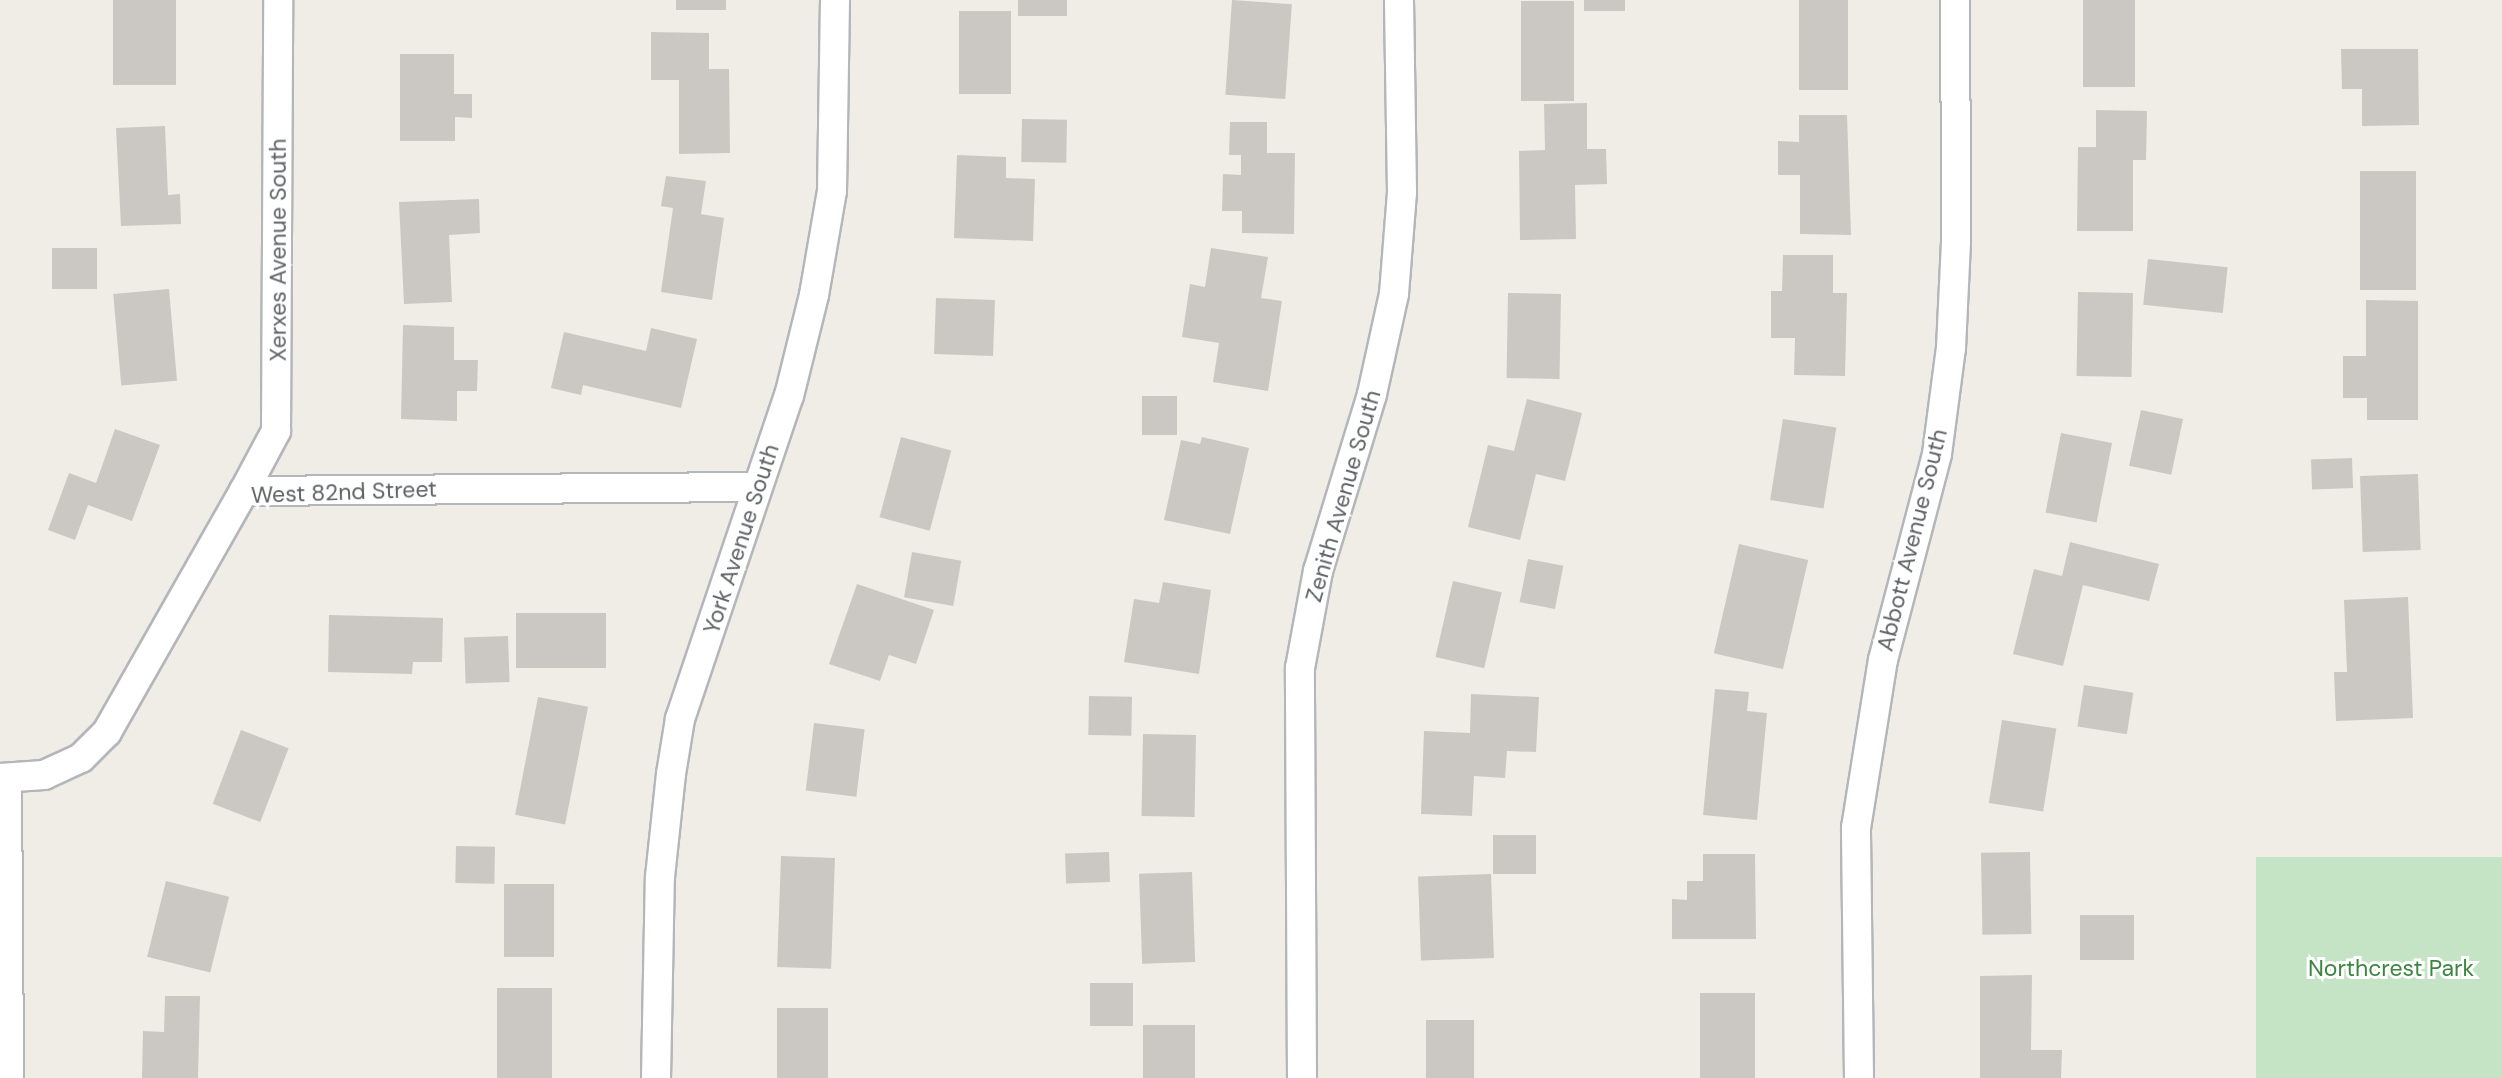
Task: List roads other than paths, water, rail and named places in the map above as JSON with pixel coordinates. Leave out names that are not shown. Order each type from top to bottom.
[{"type":"street","name":"Xerxes Avenue South","points":[[244,491],[276,431],[278,0]]},
{"type":"street","name":"York Avenue South","points":[[656,1078],[660,877],[680,719],[789,396],[814,295],[832,191],[835,0]]},
{"type":"street","name":"Zenith Avenue South","points":[[1302,1078],[1300,668],[1318,571],[1372,394],[1394,294],[1402,192],[1398,0]]},
{"type":"street","name":"Abbott Avenue South","points":[[1859,1078],[1856,828],[1883,660],[1937,454],[1951,348],[1956,242],[1955,0]]},
{"type":"street","name":"West 82nd Street","points":[[4,778],[44,775],[81,758],[107,732],[244,491],[757,487]]},
{"type":"street","points":[[4,778],[9,1078]]},
{"type":"park label","name":"Northcrest Park","points":[[2391,968]]}]
